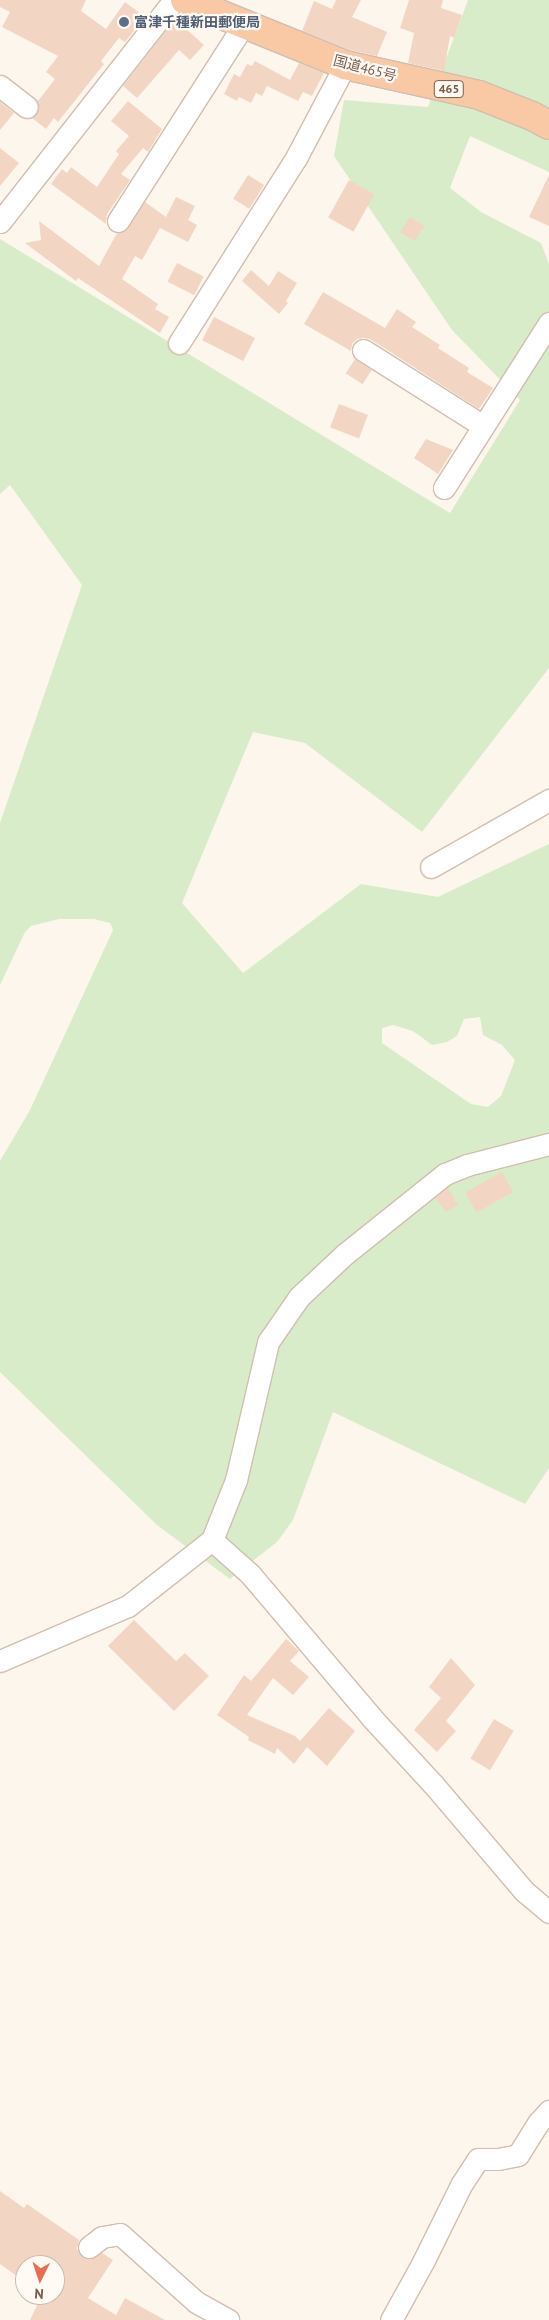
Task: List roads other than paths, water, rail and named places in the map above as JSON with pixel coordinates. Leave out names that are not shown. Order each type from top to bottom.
[{"type":"highway","name":"国道465号","points":[[184,0],[345,65],[479,95],[532,116],[549,125]]},
{"type":"street","points":[[0,222],[174,0]]},
{"type":"street","points":[[118,220],[244,24]]},
{"type":"street","points":[[179,343],[296,158],[345,65]]},
{"type":"street","points":[[0,86],[27,107]]},
{"type":"street","points":[[444,488],[549,323]]},
{"type":"street","points":[[363,350],[483,426]]},
{"type":"street","points":[[431,867],[549,800]]},
{"type":"street","points":[[0,1661],[128,1606],[212,1540],[236,1480],[268,1342],[300,1297],[345,1254],[445,1174],[467,1165],[549,1144]]},
{"type":"street","points":[[212,1540],[250,1574],[372,1718],[432,1784],[524,1891],[549,1912]]},
{"type":"street","points":[[391,2320],[423,2262],[461,2185],[478,2159],[498,2159],[518,2154],[539,2122],[549,2111]]},
{"type":"street","points":[[89,2247],[102,2238],[120,2234],[196,2302],[228,2320]]},
{"type":"place","name":"富津千種新田郵便局","points":[[124,22]]}]
